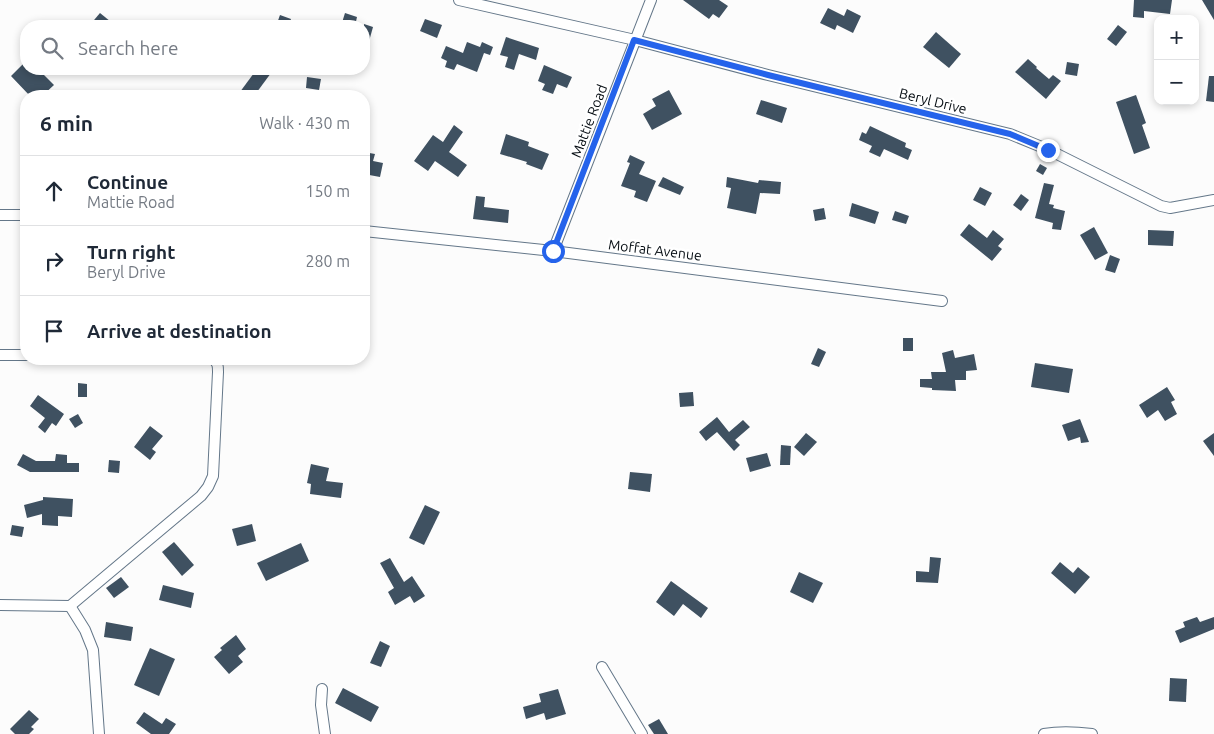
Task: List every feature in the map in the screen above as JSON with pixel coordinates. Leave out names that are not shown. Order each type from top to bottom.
[{"type":"street","name":"Beryl Drive","points":[[459,0],[634,40],[1010,134],[1048,150],[1161,206],[1170,208],[1214,200]]},
{"type":"street","name":"Mattie Road","points":[[553,251],[651,0]]},
{"type":"street","points":[[0,214],[20,215]]},
{"type":"street","name":"Moffat Avenue","points":[[370,232],[553,251],[942,301]]},
{"type":"street","points":[[0,354],[20,355]]},
{"type":"street","points":[[0,605],[70,606],[201,496],[213,476],[218,365]]},
{"type":"street","points":[[70,606],[85,630],[94,650],[98,734]]},
{"type":"street","points":[[602,667],[642,734]]},
{"type":"street","points":[[322,689],[321,705],[325,734]]},
{"type":"street","points":[[1044,734],[1071,732],[1092,734]]},
{"type":"building","points":[[683,0],[719,0],[728,6],[719,18],[713,14],[709,19]]},
{"type":"building","points":[[1134,0],[1172,0],[1170,14],[1144,11],[1144,18],[1133,17]]},
{"type":"building","points":[[1202,0],[1214,0],[1214,20]]},
{"type":"building","points":[[828,8],[844,16],[847,9],[861,16],[853,33],[837,25],[835,30],[820,23]]},
{"type":"building","points":[[100,13],[109,20],[94,20]]},
{"type":"building","points":[[345,13],[357,17],[356,20],[343,20]]},
{"type":"building","points":[[280,15],[291,19],[291,20],[278,20]]},
{"type":"building","points":[[425,19],[442,25],[437,38],[420,31]]},
{"type":"building","points":[[1118,25],[1127,32],[1116,46],[1107,39]]},
{"type":"building","points":[[370,26],[373,27],[370,38]]},
{"type":"building","points":[[936,32],[961,54],[949,68],[923,47]]},
{"type":"building","points":[[506,37],[539,48],[536,60],[519,54],[514,70],[505,67],[508,57],[500,55]]},
{"type":"building","points":[[467,42],[480,47],[482,42],[493,47],[490,55],[484,53],[477,72],[457,64],[454,70],[445,67],[447,61],[441,58],[446,46],[463,53]]},
{"type":"building","points":[[1028,59],[1049,79],[1053,75],[1061,81],[1046,99],[1015,72]]},
{"type":"building","points":[[1067,62],[1079,64],[1077,76],[1065,74]]},
{"type":"building","points":[[544,65],[572,77],[567,88],[557,84],[553,94],[542,90],[545,84],[538,81]]},
{"type":"building","points":[[20,67],[20,75],[44,75],[54,85],[49,90],[24,90],[11,76]]},
{"type":"building","points":[[253,75],[270,75],[258,90],[241,90]]},
{"type":"building","points":[[1209,76],[1214,76],[1214,102],[1206,101]]},
{"type":"building","points":[[307,77],[321,79],[319,90],[306,88]]},
{"type":"building","points":[[669,90],[682,114],[652,130],[643,114],[656,106],[652,99]]},
{"type":"building","points":[[1136,95],[1146,123],[1142,125],[1150,148],[1134,154],[1116,102]]},
{"type":"building","points":[[761,100],[787,108],[782,123],[756,114]]},
{"type":"building","points":[[454,125],[463,132],[449,152],[467,165],[458,177],[435,161],[428,171],[414,161],[433,135],[443,142]]},
{"type":"building","points":[[870,126],[906,143],[905,147],[912,150],[908,160],[884,149],[880,157],[869,152],[872,146],[859,140],[862,132],[866,134]]},
{"type":"building","points":[[506,134],[529,142],[528,146],[549,154],[542,170],[526,164],[527,162],[500,154]]},
{"type":"building","points":[[370,153],[375,154],[373,161],[383,163],[380,177],[370,175]]},
{"type":"building","points":[[630,155],[645,162],[639,174],[656,181],[647,202],[634,197],[636,191],[621,186],[630,163],[627,162]]},
{"type":"building","points":[[1040,164],[1047,168],[1043,175],[1036,171]]},
{"type":"building","points":[[663,177],[684,187],[680,195],[658,186]]},
{"type":"building","points":[[727,177],[758,183],[759,180],[781,182],[780,194],[760,193],[756,214],[727,208],[731,188],[726,187]]},
{"type":"building","points":[[1044,183],[1054,185],[1049,204],[1054,205],[1053,208],[1065,211],[1061,230],[1052,229],[1053,223],[1035,218]]},
{"type":"building","points":[[980,187],[992,193],[985,206],[973,200]]},
{"type":"building","points":[[1021,194],[1029,200],[1021,211],[1013,205]]},
{"type":"building","points":[[476,196],[485,197],[484,207],[509,210],[508,223],[473,219]]},
{"type":"building","points":[[852,203],[879,212],[875,224],[849,216]]},
{"type":"building","points":[[824,208],[826,219],[815,221],[813,210]]},
{"type":"building","points":[[895,211],[909,216],[906,224],[892,220]]},
{"type":"building","points":[[969,224],[987,238],[993,230],[1004,239],[998,246],[1002,249],[992,261],[960,235]]},
{"type":"building","points":[[1094,227],[1108,253],[1095,260],[1080,235]]},
{"type":"building","points":[[1148,230],[1174,231],[1173,246],[1148,245]]},
{"type":"building","points":[[1110,255],[1120,259],[1115,273],[1105,270]]},
{"type":"building","points":[[903,338],[913,338],[913,351],[903,351]]},
{"type":"building","points":[[818,348],[826,352],[819,367],[811,364]]},
{"type":"building","points":[[953,350],[955,358],[974,354],[977,370],[966,371],[966,380],[955,380],[956,391],[932,390],[932,388],[920,387],[920,379],[932,379],[931,372],[946,372],[942,353]]},
{"type":"building","points":[[1035,363],[1073,369],[1069,393],[1031,387]]},
{"type":"building","points":[[78,383],[87,384],[87,397],[78,397]]},
{"type":"building","points":[[1167,387],[1175,400],[1171,402],[1177,414],[1165,421],[1158,410],[1147,418],[1139,405]]},
{"type":"building","points":[[693,392],[694,406],[680,407],[679,393]]},
{"type":"building","points":[[38,395],[64,414],[56,426],[52,423],[45,433],[38,427],[45,418],[30,406]]},
{"type":"building","points":[[78,414],[83,423],[75,428],[69,419]]},
{"type":"building","points":[[717,417],[729,432],[743,420],[750,427],[735,440],[740,445],[734,451],[717,432],[706,441],[699,432]]},
{"type":"building","points":[[1080,419],[1089,442],[1081,443],[1080,437],[1068,441],[1062,425]]},
{"type":"building","points":[[150,426],[163,436],[152,449],[156,452],[150,460],[134,447]]},
{"type":"building","points":[[806,433],[817,442],[804,456],[794,447]]},
{"type":"building","points":[[1214,433],[1214,456],[1203,441]]},
{"type":"building","points":[[781,445],[791,446],[790,465],[780,465]]},
{"type":"building","points":[[767,453],[771,466],[750,472],[746,458]]},
{"type":"building","points":[[23,454],[36,461],[55,461],[56,454],[67,455],[67,463],[79,463],[79,472],[30,472],[17,465]]},
{"type":"building","points":[[109,460],[120,461],[119,473],[108,472]]},
{"type":"building","points":[[311,464],[329,468],[326,481],[343,483],[341,498],[310,494],[311,484],[307,483]]},
{"type":"building","points":[[630,472],[652,474],[650,492],[628,489]]},
{"type":"building","points":[[43,497],[73,499],[72,517],[58,516],[58,526],[42,525],[42,514],[27,518],[24,505],[43,500]]},
{"type":"building","points":[[425,505],[440,512],[424,545],[409,538]]},
{"type":"building","points":[[252,524],[256,541],[237,546],[232,529]]},
{"type":"building","points":[[12,525],[24,527],[22,537],[10,535]]},
{"type":"building","points":[[174,542],[194,565],[182,576],[162,552]]},
{"type":"building","points":[[301,543],[309,561],[266,581],[257,563]]},
{"type":"building","points":[[930,557],[941,558],[938,583],[916,582],[916,571],[929,572]]},
{"type":"building","points":[[390,558],[404,582],[412,576],[425,596],[414,603],[410,596],[395,605],[388,592],[394,588],[380,563]]},
{"type":"building","points":[[1060,562],[1073,573],[1078,567],[1090,577],[1075,594],[1051,573]]},
{"type":"building","points":[[799,572],[823,583],[813,603],[790,592]]},
{"type":"building","points":[[121,577],[129,587],[114,598],[106,588]]},
{"type":"building","points":[[671,581],[708,608],[701,618],[683,604],[674,616],[656,602]]},
{"type":"building","points":[[163,585],[194,593],[191,608],[159,600]]},
{"type":"building","points":[[1197,617],[1200,622],[1214,617],[1214,629],[1180,643],[1175,631],[1185,627],[1183,622]]},
{"type":"building","points":[[106,622],[133,627],[131,641],[104,637]]},
{"type":"building","points":[[236,635],[246,649],[238,656],[243,662],[229,674],[214,657],[222,650],[220,648]]},
{"type":"building","points":[[380,641],[390,646],[381,667],[370,663]]},
{"type":"building","points":[[150,648],[175,659],[159,696],[134,685]]},
{"type":"building","points":[[1170,678],[1187,679],[1186,702],[1169,701]]},
{"type":"building","points":[[343,688],[379,707],[371,722],[335,703]]},
{"type":"building","points":[[558,689],[566,714],[546,720],[544,713],[526,719],[523,707],[541,702],[539,694]]},
{"type":"building","points":[[29,710],[39,719],[31,727],[34,729],[29,734],[15,734],[10,729]]},
{"type":"building","points":[[144,712],[162,724],[166,718],[176,724],[169,734],[151,734],[136,723]]},
{"type":"building","points":[[659,719],[668,734],[654,734],[648,725]]},
{"type":"route","points":[[553,251],[634,40],[1010,134],[1048,150]]}]
